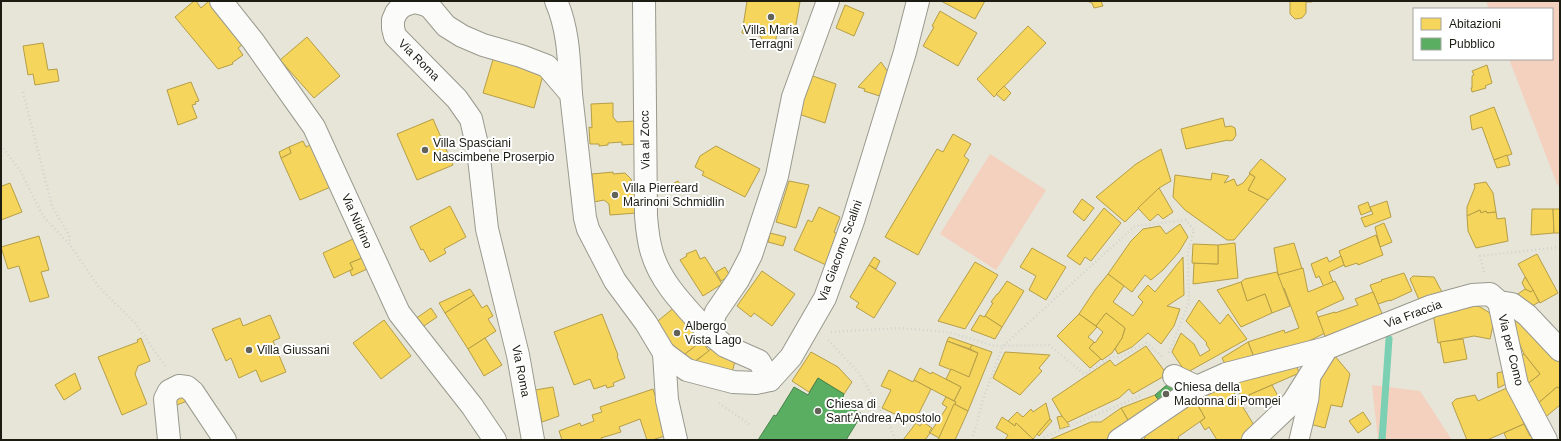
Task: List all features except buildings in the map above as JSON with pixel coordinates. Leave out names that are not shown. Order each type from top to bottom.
[{"type":"street","name":"Via Nidrino","points":[[221,1],[253,41],[314,127],[398,313],[472,406],[496,440]]},
{"type":"street","points":[[556,1],[560,9],[568,46],[571,94],[585,218],[588,228],[615,281],[646,322],[664,353],[687,370],[733,382],[756,383],[770,380]]},
{"type":"street","name":"Via al Zocc","points":[[644,1],[643,43],[646,216],[650,247],[661,274],[669,287],[708,332],[725,346],[759,361],[770,380]]},
{"type":"street","points":[[708,332],[716,312],[738,280],[751,255],[777,176],[793,97],[828,1]]},
{"type":"street","name":"Via Giacomo Scalini","points":[[770,380],[791,357],[825,298],[853,221],[905,52],[918,1]]},
{"type":"street","points":[[905,52],[925,1]]},
{"type":"street","name":"Via Roma","points":[[533,440],[518,355],[487,229],[478,150],[472,119],[457,99],[395,36],[393,20],[396,13],[401,7],[415,2],[430,7],[446,26],[462,36],[483,45],[522,56],[547,66],[571,94]]},
{"type":"street","name":"Via Fraccia","points":[[1119,440],[1197,387],[1226,374],[1327,348],[1432,306],[1472,295],[1495,298]]},
{"type":"street","points":[[1495,298],[1512,304],[1527,315],[1560,350]]},
{"type":"street","name":"Via per Como","points":[[1495,298],[1518,385],[1546,440]]},
{"type":"street","points":[[1257,436],[1293,402],[1327,348]]},
{"type":"street","points":[[664,353],[667,400],[676,440]]},
{"type":"street","points":[[1298,440],[1309,398],[1311,373]]},
{"type":"street","points":[[1174,376],[1197,387]]},
{"type":"street","points":[[169,440],[164,399],[169,391],[179,386],[187,387],[193,392],[224,440]]},
{"type":"path","points":[[23,92],[52,206],[69,235],[70,245]]},
{"type":"path","points":[[1,145],[20,172],[42,216],[70,245],[98,286],[135,323],[179,386]]},
{"type":"path","points":[[828,332],[899,328],[948,332],[996,346],[1003,346],[1049,345],[1084,374],[1111,357],[1121,356],[1146,343],[1166,359],[1189,302],[1188,252],[1194,230],[1186,220],[1135,226],[1003,346],[983,398],[972,440]]},
{"type":"path","points":[[1495,298],[1480,256],[1560,247]]},
{"type":"path","points":[[825,337],[859,373],[890,428],[895,440]]},
{"type":"path","points":[[1226,374],[1257,436]]},
{"type":"path","points":[[1041,440],[1042,438],[1142,395]]},
{"type":"shaded area","points":[[1486,1],[1560,1],[1560,187],[1557,184],[1509,60],[1553,60],[1553,8],[1489,8]]},
{"type":"shaded area","points":[[990,154],[1046,190],[996,270],[940,234]]},
{"type":"shaded area","points":[[1372,385],[1420,391],[1452,440],[1378,440]]},
{"type":"waterway","points":[[1382,440],[1389,339]]},
{"type":"place","name":"Villa Maria Terragni","points":[[771,17]]},
{"type":"place","name":"Villa Spasciani Nascimbene Proserpio","points":[[425,150]]},
{"type":"place","name":"Villa Pierreard Marinoni Schmidlin","points":[[615,195]]},
{"type":"place","name":"Albergo Vista Lago","points":[[677,333]]},
{"type":"place","name":"Villa Giussani","points":[[249,350]]},
{"type":"place","name":"Chiesa della Madonna di Pompei","points":[[1166,394]]},
{"type":"place","name":"Chiesa di Sant'Andrea Apostolo","points":[[818,411]]}]
